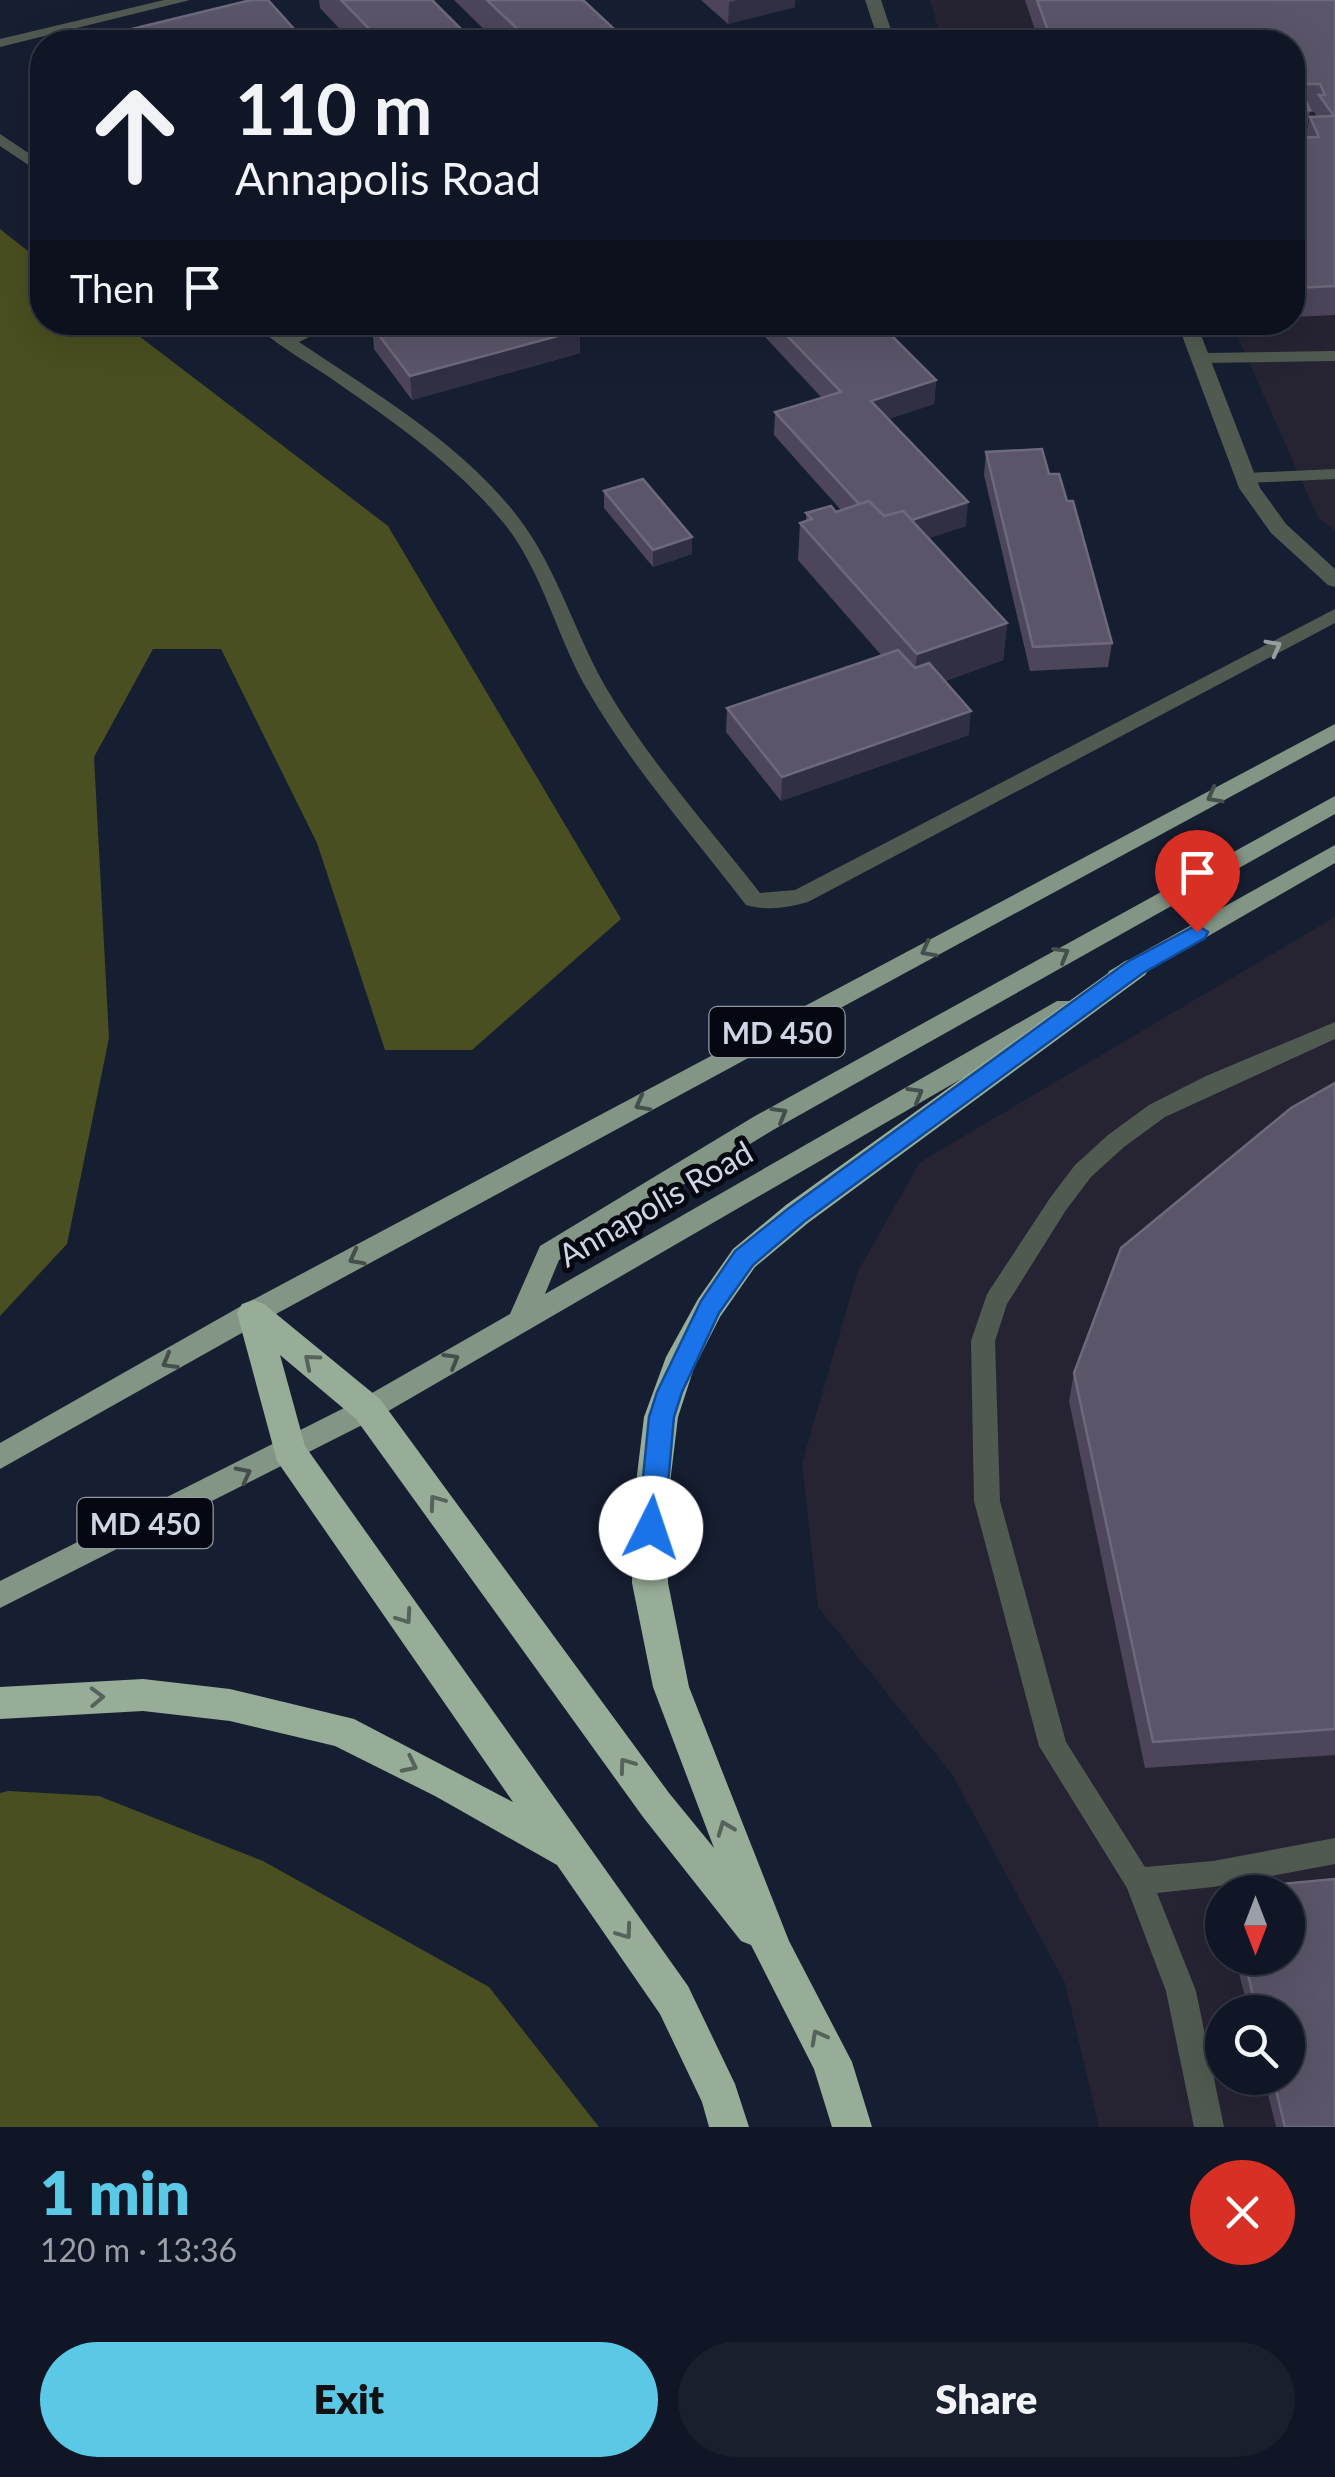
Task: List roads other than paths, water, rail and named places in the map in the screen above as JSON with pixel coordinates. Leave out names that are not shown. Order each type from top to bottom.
[{"type":"highway","points":[[852,2127],[832,2062],[773,1952],[671,1688],[650,1583],[652,1500],[661,1417],[678,1367],[710,1308],[744,1258],[797,1214],[1135,968]]},
{"type":"highway","points":[[254,1313],[368,1409],[656,1806],[773,1952]]},
{"type":"highway","points":[[254,1313],[289,1451],[674,2000],[722,2098],[729,2127]]},
{"type":"highway","points":[[0,1702],[143,1695],[230,1705],[341,1731],[448,1784],[568,1853]]},
{"type":"main road","name":"MD 450","points":[[0,1458],[254,1313],[1335,731]]},
{"type":"main road","points":[[521,1320],[548,1253],[798,1104],[1335,804]]},
{"type":"main road","name":"Annapolis Road","points":[[0,1596],[368,1409],[1330,858]]},
{"type":"street","points":[[874,0],[883,30]]},
{"type":"street","points":[[1192,335],[1204,358],[1229,443],[1263,510],[1335,580]]},
{"type":"lane","points":[[55,30],[183,0]]},
{"type":"lane","points":[[0,43],[30,36]]},
{"type":"lane","points":[[0,139],[30,160]]},
{"type":"lane","points":[[278,335],[449,460],[508,517],[543,572],[595,686],[633,743],[754,900],[800,896],[1335,615]]},
{"type":"lane","points":[[286,341],[301,335]]},
{"type":"lane","points":[[1204,358],[1335,356]]},
{"type":"lane","points":[[1247,478],[1335,474]]},
{"type":"lane","points":[[1205,2060],[1138,1881],[1053,1746],[987,1501],[983,1341],[996,1301],[1083,1171],[1157,1111],[1335,1030]]},
{"type":"lane","points":[[1138,1881],[1213,1874],[1335,1851]]},
{"type":"lane","points":[[1209,2127],[1210,2095]]}]
